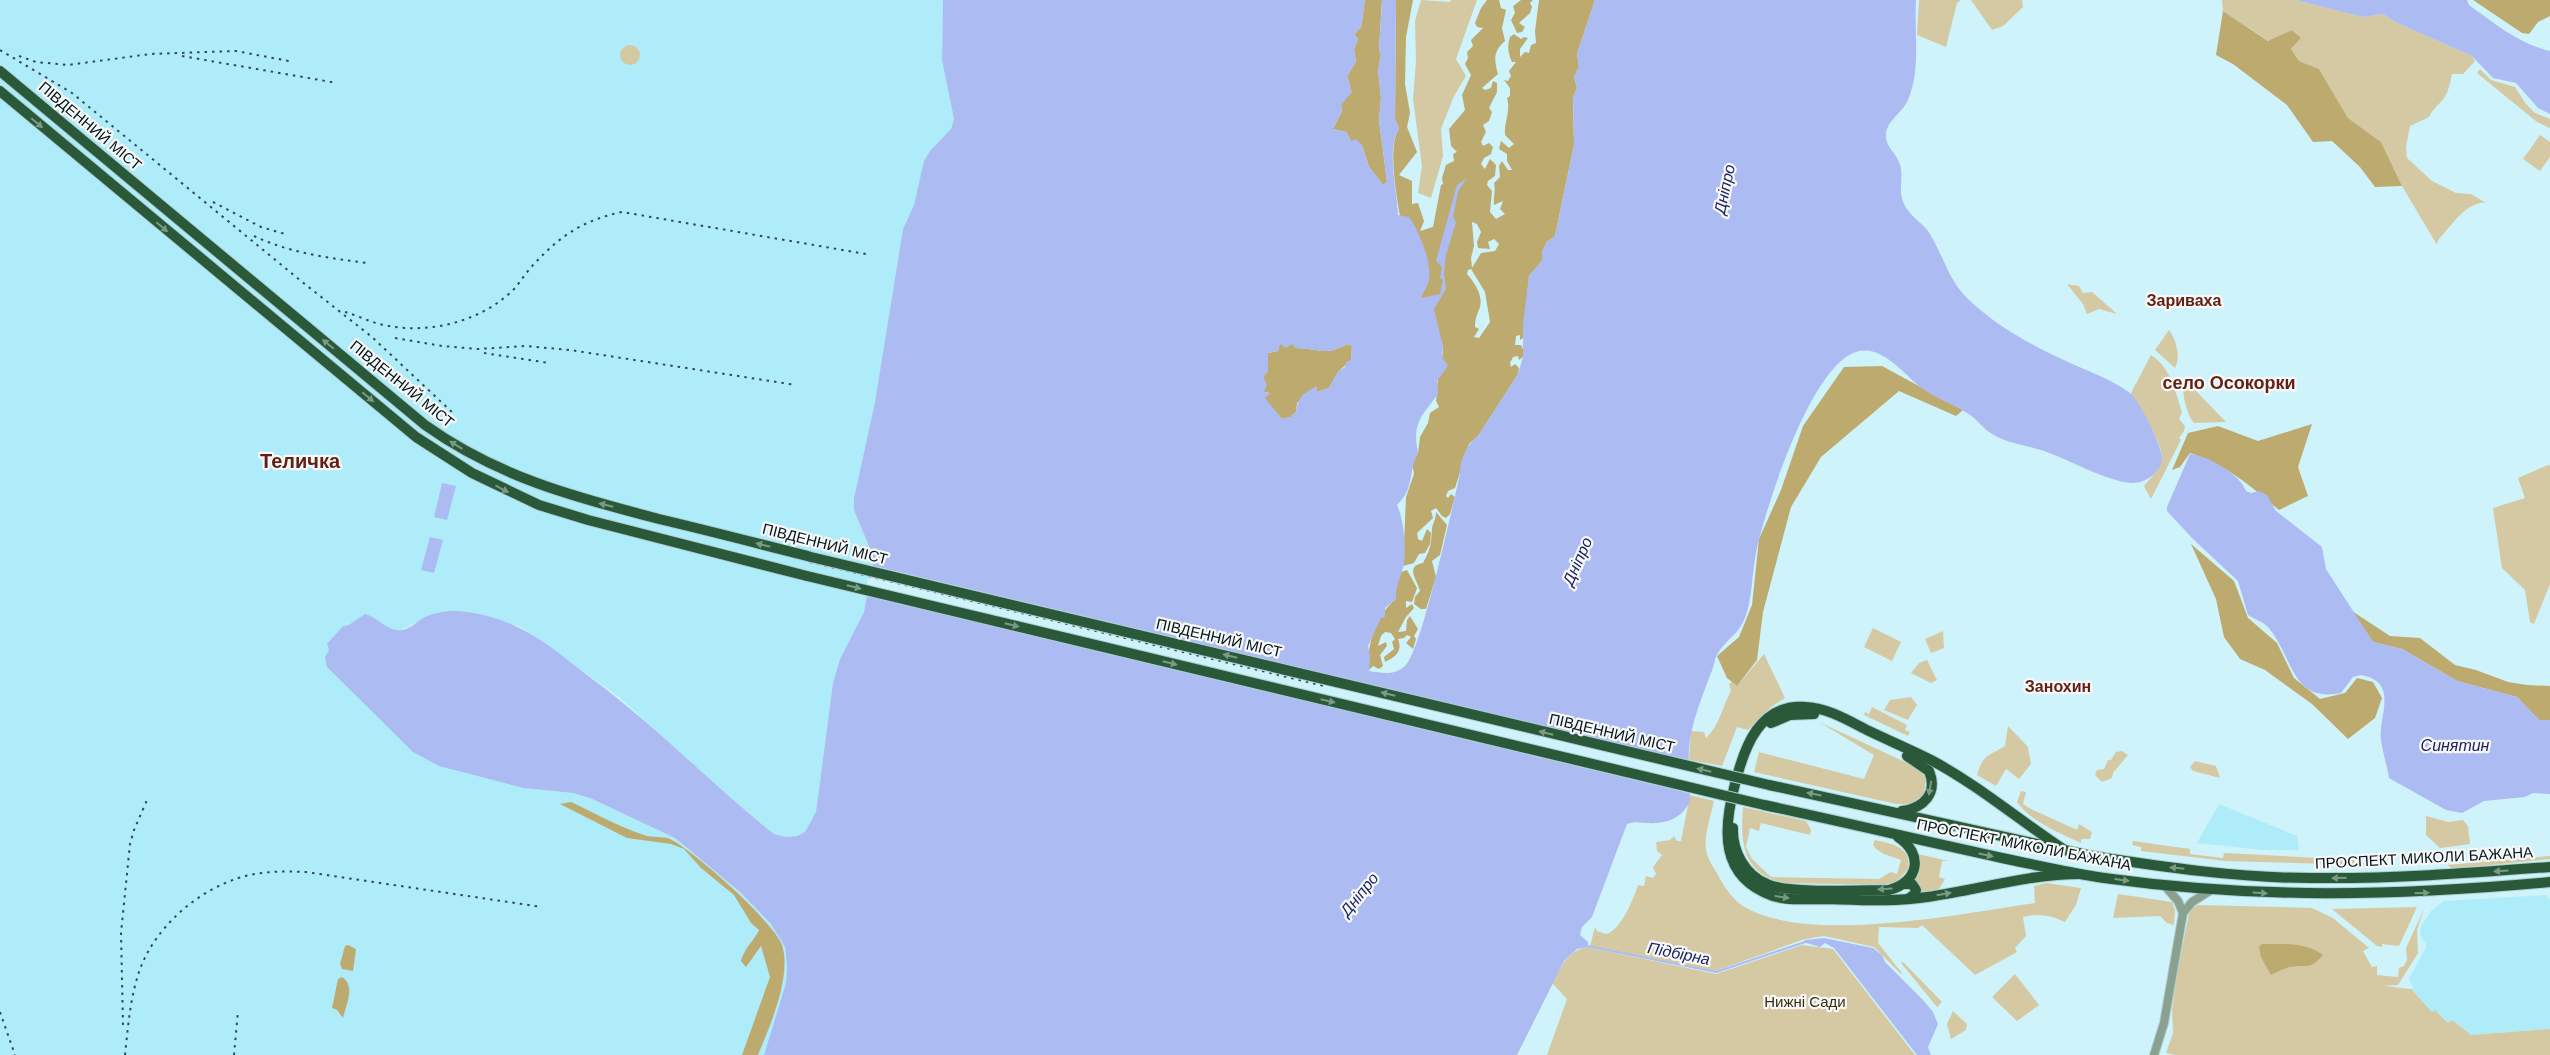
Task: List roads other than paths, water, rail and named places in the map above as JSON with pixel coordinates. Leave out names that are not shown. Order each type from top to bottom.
[{"type":"highway","name":"ПІВДЕННИЙ МІСТ","points":[[0,71],[425,425],[478,458],[520,478],[587,501],[811,557],[1769,785]]},
{"type":"highway","name":"ПІВДЕННИЙ МІСТ","points":[[0,91],[416,437],[472,473],[522,499],[588,520],[807,576],[1764,805]]},
{"type":"highway","points":[[2063,849],[1933,761],[1830,712],[1806,706],[1781,710],[1765,720],[1748,741],[1729,807],[1726,842],[1729,853],[1742,875],[1753,885],[1775,896],[1837,900],[1908,899],[2039,876],[2080,874]]},
{"type":"highway","points":[[1898,812],[1918,807],[1929,797],[1932,784],[1929,771],[1925,766],[1829,719],[1803,713],[1779,718],[1760,734],[1749,752],[1737,799],[1733,838],[1735,848],[1746,868],[1767,884],[1787,888],[1889,890],[1904,884],[1912,884],[1916,890],[1915,894],[1908,899]]},
{"type":"highway","name":"ПРОСПЕКТ МИКОЛИ БАЖАНА","points":[[1769,785],[2063,849],[2145,864],[2239,874],[2309,878],[2398,877],[2550,868]]},
{"type":"highway","name":"ПРОСПЕКТ МИКОЛИ БАЖАНА","points":[[1764,805],[2080,874],[2211,890],[2293,894],[2401,894],[2550,882]]},
{"type":"highway","points":[[1893,834],[1910,847],[1915,859],[1913,872],[1904,884]]},
{"type":"street","points":[[2164,885],[2178,901],[2183,914]]},
{"type":"street","points":[[2155,1052],[2164,1022],[2183,914],[2192,902],[2211,890]]},
{"type":"water","name":"Дніпро","points":[[943,0],[1365,0],[1361,27],[1354,34],[1358,39],[1354,49],[1356,62],[1347,76],[1352,92],[1341,105],[1342,111],[1333,129],[1346,132],[1351,141],[1356,139],[1362,145],[1369,167],[1383,185],[1387,182],[1379,120],[1381,98],[1378,70],[1381,55],[1379,50],[1382,0],[1396,0],[1395,119],[1399,129],[1393,146],[1393,170],[1398,215],[1409,217],[1413,223],[1421,238],[1429,265],[1429,280],[1421,298],[1440,294],[1443,280],[1440,278],[1442,267],[1436,261],[1457,185],[1466,179],[1458,192],[1453,217],[1456,222],[1446,255],[1444,273],[1446,289],[1434,309],[1443,347],[1442,357],[1448,366],[1437,381],[1438,394],[1419,421],[1417,427],[1416,443],[1418,453],[1409,486],[1403,499],[1397,505],[1403,527],[1405,545],[1403,568],[1397,587],[1396,599],[1385,608],[1385,617],[1381,618],[1368,646],[1370,656],[1369,671],[1388,673],[1397,671],[1405,666],[1412,655],[1436,576],[1462,458],[1518,374],[1523,357],[1523,324],[1529,276],[1542,261],[1542,252],[1547,242],[1555,236],[1574,145],[1573,97],[1577,87],[1574,77],[1579,67],[1577,54],[1595,0],[1916,0],[1916,64],[1912,88],[1905,105],[1886,131],[1888,144],[1901,167],[1901,194],[1904,204],[1909,212],[1928,231],[1955,284],[1979,309],[2027,341],[2107,379],[2134,397],[2154,434],[2161,452],[2161,462],[2156,472],[2143,481],[2132,483],[2112,479],[2044,451],[1995,436],[1970,415],[1928,393],[1892,362],[1875,352],[1866,350],[1856,352],[1839,363],[1823,382],[1793,439],[1762,528],[1755,556],[1747,612],[1738,631],[1722,647],[1717,655],[1694,720],[1689,749],[1690,800],[1688,805],[1677,817],[1661,823],[1634,822],[1627,824],[1592,917],[1582,927],[1580,935],[1588,942],[1588,947],[1577,949],[1564,961],[1517,1055],[764,1055],[786,983],[785,947],[771,924],[740,892],[675,838],[590,798],[573,793],[523,788],[439,766],[413,752],[327,667],[325,657],[329,650],[327,644],[343,626],[349,625],[365,614],[387,627],[397,630],[408,628],[433,614],[449,611],[475,613],[518,627],[564,657],[635,713],[774,834],[786,837],[797,836],[805,832],[816,812],[833,683],[840,659],[864,612],[873,563],[873,556],[854,510],[854,498],[875,402],[903,229],[914,205],[924,161],[930,151],[951,129],[954,119],[942,60]],"holes":[[[1280,344],[1286,348],[1292,344],[1296,348],[1327,351],[1347,344],[1352,346],[1351,360],[1346,362],[1345,367],[1338,372],[1329,388],[1317,392],[1317,386],[1309,391],[1300,399],[1296,412],[1290,417],[1282,419],[1265,398],[1270,393],[1264,392],[1267,385],[1263,377],[1268,371],[1268,353],[1278,351]]]},
{"type":"water","points":[[2296,0],[2467,0],[2469,5],[2507,32],[2539,48],[2550,51],[2550,114],[2538,108],[2516,83],[2493,78],[2472,56],[2397,23],[2383,14],[2362,17]]},
{"type":"water","name":"Синятин","points":[[2190,454],[2205,458],[2222,467],[2238,479],[2246,491],[2251,493],[2259,491],[2267,495],[2276,511],[2322,547],[2326,569],[2373,642],[2402,649],[2457,681],[2517,697],[2539,720],[2550,720],[2550,794],[2533,793],[2525,797],[2484,801],[2462,813],[2446,810],[2389,778],[2381,740],[2384,692],[2380,685],[2373,679],[2361,675],[2353,677],[2341,693],[2325,694],[2312,691],[2303,685],[2277,639],[2268,627],[2248,615],[2238,581],[2193,539],[2167,511]]},
{"type":"water","points":[[442,483],[456,486],[447,520],[434,517]]},
{"type":"water","points":[[430,537],[443,540],[434,573],[421,570]]},
{"type":"water","points":[[1824,938],[1873,948],[1882,955],[1885,962],[1933,1012],[1938,1024],[1928,1047],[1931,1055],[1917,1055],[1834,948],[1825,943],[1820,947],[1803,942],[1805,940]]},
{"type":"waterway","name":"Підбірна","points":[[1587,946],[1716,972],[1805,942]]},
{"type":"railway","points":[[0,50],[72,93],[372,337],[453,413]]},
{"type":"railway","points":[[19,56],[36,62],[68,65],[150,54],[236,51],[289,61]]},
{"type":"railway","points":[[182,56],[337,83]]},
{"type":"railway","points":[[213,202],[261,227],[285,234]]},
{"type":"railway","points":[[345,312],[378,324],[406,328],[440,326],[474,316],[489,308],[516,287],[554,244],[585,224],[622,212],[866,254]]},
{"type":"railway","points":[[254,236],[295,251],[367,263]]},
{"type":"railway","points":[[395,338],[442,346],[478,349],[525,346],[570,350],[796,385]]},
{"type":"railway","points":[[484,353],[549,363]]},
{"type":"railway","points":[[810,562],[1324,686]]},
{"type":"railway","points":[[123,1025],[121,933],[130,844],[147,800]]},
{"type":"railway","points":[[125,1055],[133,992],[139,972],[155,940],[179,913],[209,891],[225,883],[258,874],[306,872],[542,907]]},
{"type":"railway","points":[[234,1055],[238,1011]]},
{"type":"railway","points":[[0,1012],[15,1055]]},
{"type":"district","name":"Зариваха","points":[[2184,300]]},
{"type":"district","name":"село Осокорки","points":[[2229,383]]},
{"type":"district","name":"Теличка","points":[[300,461]]},
{"type":"district","name":"Занохин","points":[[2058,686]]},
{"type":"park label","name":"Нижні Сади","points":[[1805,1002]]}]
